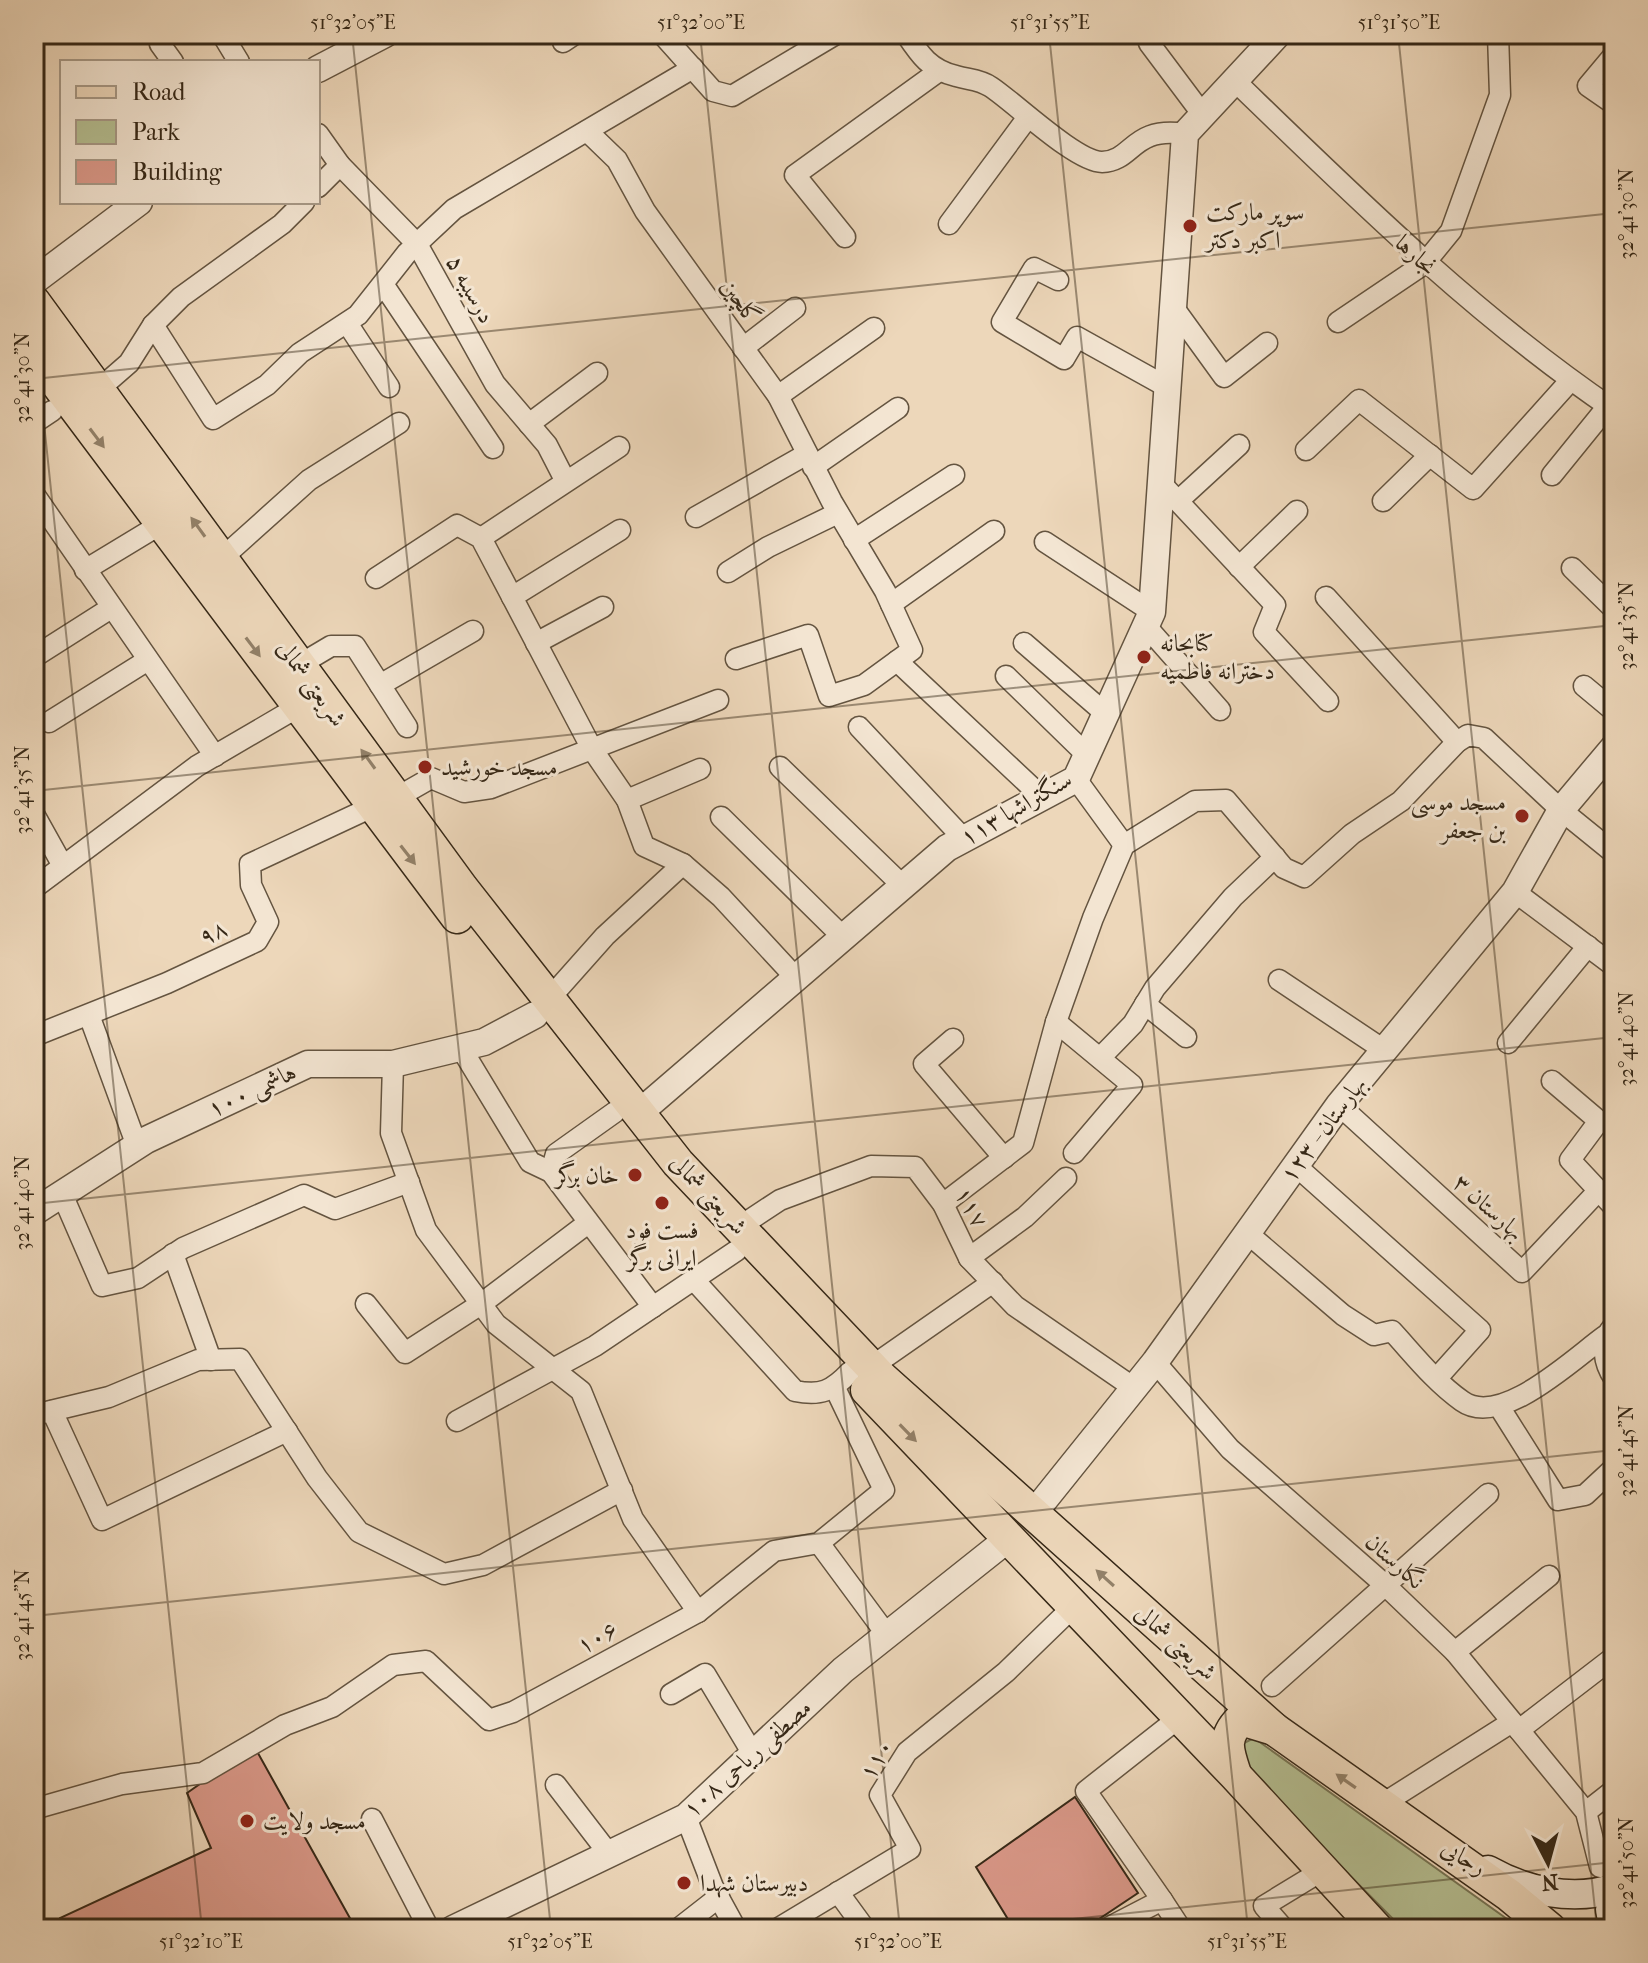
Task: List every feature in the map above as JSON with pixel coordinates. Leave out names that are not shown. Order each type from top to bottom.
[{"type":"main road","name":"شریعتی شمالی","points":[[34,302],[299,665],[384,802],[453,894],[627,1112],[678,1163],[852,1376],[1235,1775],[1377,1929]]},
{"type":"main road","name":"شریعتی شمالی","points":[[34,353],[298,707],[384,802]]},
{"type":"main road","name":"شریعتی شمالی","points":[[852,1376],[1033,1514],[1274,1729],[1509,1895],[1550,1929]]},
{"type":"main road","points":[[1174,1711],[1196,1679],[1198,1662]]},
{"type":"main road","points":[[1235,1775],[1225,1745],[1231,1730],[1241,1719],[1274,1729]]},
{"type":"main road","name":"رجایی","points":[[1410,1826],[1497,1876],[1532,1889],[1569,1894],[1607,1878]]},
{"type":"main road","points":[[1614,1899],[1610,1910],[1614,1929]]},
{"type":"street","points":[[222,34],[238,60]]},
{"type":"street","points":[[320,68],[356,41],[385,34]]},
{"type":"street","points":[[662,34],[713,91],[732,96],[836,34]]},
{"type":"street","points":[[906,34],[923,60],[939,71],[975,78],[1093,161],[1106,162],[1151,133],[1194,125],[1278,34]]},
{"type":"street","points":[[1338,322],[1424,264],[1451,231],[1500,95],[1498,34]]},
{"type":"street","points":[[1149,43],[1194,125]]},
{"type":"street","points":[[160,44],[172,60]]},
{"type":"street","points":[[1614,55],[1588,86],[1614,104]]},
{"type":"street","points":[[153,325],[213,419],[267,385],[300,353],[358,315],[412,249],[454,209],[693,68]]},
{"type":"street","points":[[845,237],[795,175],[939,71]]},
{"type":"street","name":"نجارها","points":[[1235,81],[1424,264],[1570,381],[1611,408]]},
{"type":"street","points":[[949,224],[1028,117]]},
{"type":"street","name":"سنگتراشها ۱۱۳","points":[[627,1112],[796,978],[947,848],[1076,779],[1149,619],[1174,308],[1194,125]]},
{"type":"street","name":"گلچین","points":[[587,131],[617,160],[645,211],[778,396],[838,513],[891,604],[912,650],[897,661]]},
{"type":"street","name":"درسیبه ۵","points":[[320,137],[340,165],[412,249],[495,384],[547,445],[565,480]]},
{"type":"street","points":[[320,185],[340,165]]},
{"type":"street","points":[[34,281],[136,204]]},
{"type":"street","points":[[98,390],[129,363],[153,325],[181,297],[282,224],[302,204]]},
{"type":"street","points":[[1058,280],[1034,268],[1002,322],[1064,359],[1077,337],[1167,387]]},
{"type":"street","points":[[383,284],[493,448]]},
{"type":"street","points":[[743,348],[795,308]]},
{"type":"street","points":[[1174,308],[1224,377],[1267,343]]},
{"type":"street","points":[[347,323],[389,387]]},
{"type":"street","points":[[778,396],[874,328]]},
{"type":"street","points":[[529,424],[597,373]]},
{"type":"street","points":[[1306,450],[1359,400],[1473,489],[1570,381]]},
{"type":"street","points":[[696,517],[810,460],[898,408]]},
{"type":"street","points":[[1552,475],[1611,408]]},
{"type":"street","points":[[34,423],[52,411]]},
{"type":"street","points":[[221,559],[309,480],[399,423]]},
{"type":"street","points":[[1178,501],[1239,445]]},
{"type":"street","points":[[481,538],[619,447]]},
{"type":"street","points":[[1383,501],[1430,455]]},
{"type":"street","points":[[854,540],[954,475]]},
{"type":"street","points":[[1159,481],[1275,605],[1264,632],[1328,701]]},
{"type":"street","points":[[34,494],[215,756]]},
{"type":"street","points":[[1239,567],[1297,511]]},
{"type":"street","points":[[728,572],[768,547],[838,513]]},
{"type":"street","points":[[85,570],[161,524]]},
{"type":"street","points":[[376,578],[457,525],[481,538],[592,749],[627,800],[644,846],[683,864],[721,897],[796,978]]},
{"type":"street","points":[[512,597],[620,530]]},
{"type":"street","points":[[891,604],[994,531]]},
{"type":"street","points":[[1045,542],[1149,619],[1220,710]]},
{"type":"street","points":[[1572,568],[1614,609]]},
{"type":"street","points":[[1326,597],[1457,742]]},
{"type":"street","points":[[536,643],[603,607]]},
{"type":"street","points":[[34,657],[111,608]]},
{"type":"street","points":[[380,685],[473,631]]},
{"type":"street","points":[[736,659],[808,635],[829,696],[864,685],[897,661],[1042,797]]},
{"type":"street","points":[[1024,643],[1106,714]]},
{"type":"street","points":[[299,665],[331,646],[355,646],[407,727]]},
{"type":"street","points":[[49,722],[148,660]]},
{"type":"street","points":[[1006,676],[1087,755]]},
{"type":"street","points":[[1584,686],[1614,711]]},
{"type":"street","points":[[384,802],[431,778],[464,792],[491,788],[718,700]]},
{"type":"street","points":[[34,888],[215,756],[298,707]]},
{"type":"street","points":[[859,727],[964,839]]},
{"type":"street","points":[[943,1204],[1023,1143],[1056,1022],[1093,918],[1124,845],[1195,801],[1226,800],[1284,868],[1304,877],[1352,834],[1401,801],[1457,742],[1468,735],[1484,738],[1561,810],[1614,853]]},
{"type":"street","name":"بهارستان - ۱۲۳","points":[[1033,1514],[1155,1362],[1339,1105],[1515,892],[1561,810],[1614,747]]},
{"type":"street","points":[[780,767],[903,886]]},
{"type":"street","points":[[627,800],[700,769]]},
{"type":"street","points":[[1076,779],[1124,845]]},
{"type":"street","name":"۹۸","points":[[34,1036],[257,941],[268,922],[251,885],[250,864],[384,802]]},
{"type":"street","points":[[34,814],[63,866]]},
{"type":"street","points":[[721,817],[843,937]]},
{"type":"street","points":[[1100,1058],[1133,1024],[1145,1004],[1233,897],[1275,857]]},
{"type":"street","points":[[542,1007],[605,936],[683,864]]},
{"type":"street","points":[[1515,892],[1614,966]]},
{"type":"street","points":[[1508,1043],[1588,946]]},
{"type":"street","points":[[1279,980],[1384,1050]]},
{"type":"street","points":[[1145,1004],[1186,1037]]},
{"type":"street","name":"هاشمی ۱۰۰","points":[[34,1212],[137,1146],[308,1064],[393,1064],[461,1048],[484,1042],[542,1007]]},
{"type":"street","points":[[89,1015],[137,1146]]},
{"type":"street","points":[[1056,1022],[1132,1085],[1074,1153]]},
{"type":"street","points":[[953,1039],[924,1064],[1004,1158]]},
{"type":"street","points":[[461,1048],[530,1162],[551,1172],[653,1307]]},
{"type":"street","points":[[393,1064],[391,1133],[426,1230],[496,1324],[581,1391],[633,1519],[698,1612]]},
{"type":"street","points":[[1552,1081],[1599,1121],[1570,1160],[1614,1207]]},
{"type":"street","name":"بهارستان ۳","points":[[1339,1105],[1522,1272],[1599,1190]]},
{"type":"street","points":[[551,1172],[556,1154],[627,1112]]},
{"type":"street","points":[[1295,1165],[1480,1330],[1437,1378]]},
{"type":"street","name":"۱۱۷","points":[[738,1239],[780,1200],[871,1166],[915,1167],[943,1204],[969,1258],[1015,1306],[1134,1388]]},
{"type":"street","points":[[969,1258],[1025,1217],[1066,1178]]},
{"type":"street","points":[[62,1194],[102,1286],[138,1278],[173,1254],[304,1195],[335,1209],[409,1182]]},
{"type":"street","points":[[366,1304],[405,1353],[481,1304],[588,1223]]},
{"type":"street","points":[[1246,1232],[1343,1315],[1374,1335],[1392,1331],[1464,1404],[1500,1408],[1610,1330]]},
{"type":"street","points":[[457,1421],[595,1346],[694,1280],[738,1239]]},
{"type":"street","points":[[173,1254],[211,1360]]},
{"type":"street","points":[[694,1280],[795,1391],[817,1395],[852,1376],[993,1282]]},
{"type":"street","points":[[1610,1330],[1606,1367],[1614,1378]]},
{"type":"street","points":[[287,1431],[102,1520],[43,1413],[109,1397],[198,1360],[240,1359],[287,1431],[317,1478],[359,1532],[444,1574],[483,1565],[622,1490]]},
{"type":"street","name":"نگارستان","points":[[1155,1362],[1230,1449],[1384,1584],[1455,1652],[1586,1812]]},
{"type":"street","name":"۱۰۶","points":[[34,1809],[122,1784],[172,1780],[203,1773],[285,1725],[332,1707],[393,1665],[426,1661],[489,1720],[513,1712],[698,1612],[774,1551],[819,1543],[884,1490],[852,1376]]},
{"type":"street","points":[[1500,1408],[1558,1500],[1585,1495],[1614,1468]]},
{"type":"street","points":[[1272,1686],[1488,1494]]},
{"type":"street","name":"مصطفی ریاحی ۱۰۸","points":[[453,1929],[686,1817],[843,1670],[1009,1538]]},
{"type":"street","points":[[819,1543],[887,1635]]},
{"type":"street","points":[[1455,1652],[1549,1576]]},
{"type":"street","name":"۱۱۰","points":[[777,1929],[910,1849],[880,1795],[907,1752],[1006,1672],[1074,1606]]},
{"type":"street","points":[[1381,1805],[1516,1726],[1614,1657]]},
{"type":"street","points":[[671,1694],[705,1674],[753,1754]]},
{"type":"street","points":[[1174,1711],[1086,1791],[1181,1929]]},
{"type":"street","points":[[556,1785],[609,1854]]},
{"type":"street","points":[[1607,1878],[1586,1812],[1614,1790]]},
{"type":"street","points":[[686,1817],[719,1897],[736,1929]]},
{"type":"street","points":[[372,1819],[429,1929]]},
{"type":"street","points":[[1284,1929],[1264,1906],[1323,1870]]},
{"type":"street","points":[[838,1892],[865,1929]]},
{"type":"street","points":[[678,1929],[719,1897]]},
{"type":"street","points":[[1106,1929],[1162,1900]]},
{"type":"green space","points":[[1254,1738],[1521,1929],[1403,1929],[1249,1774],[1240,1745]]},
{"type":"building","name":"مسجد ولایت","points":[[254,1746],[356,1929],[62,1929],[60,1918],[211,1848],[187,1793]]},
{"type":"building","points":[[1075,1797],[1138,1893],[1084,1929],[1014,1929],[976,1867]]},
{"type":"place","name":"سوپر مارکت اکبر دکتر","points":[[1190,226]]},
{"type":"place","name":"کتابحانه دخترانه فاطمیه","points":[[1144,657]]},
{"type":"place","name":"مسجد خورشید","points":[[425,767]]},
{"type":"place","name":"مسجد موسی بن جعفر","points":[[1522,816]]},
{"type":"place","name":"خان برگر","points":[[635,1175]]},
{"type":"place","name":"فست فود ایرانی برگر","points":[[662,1203]]},
{"type":"place","name":"مسجد ولایت","points":[[247,1821]]},
{"type":"place","name":"دبیرستان شهدا","points":[[684,1883]]}]
